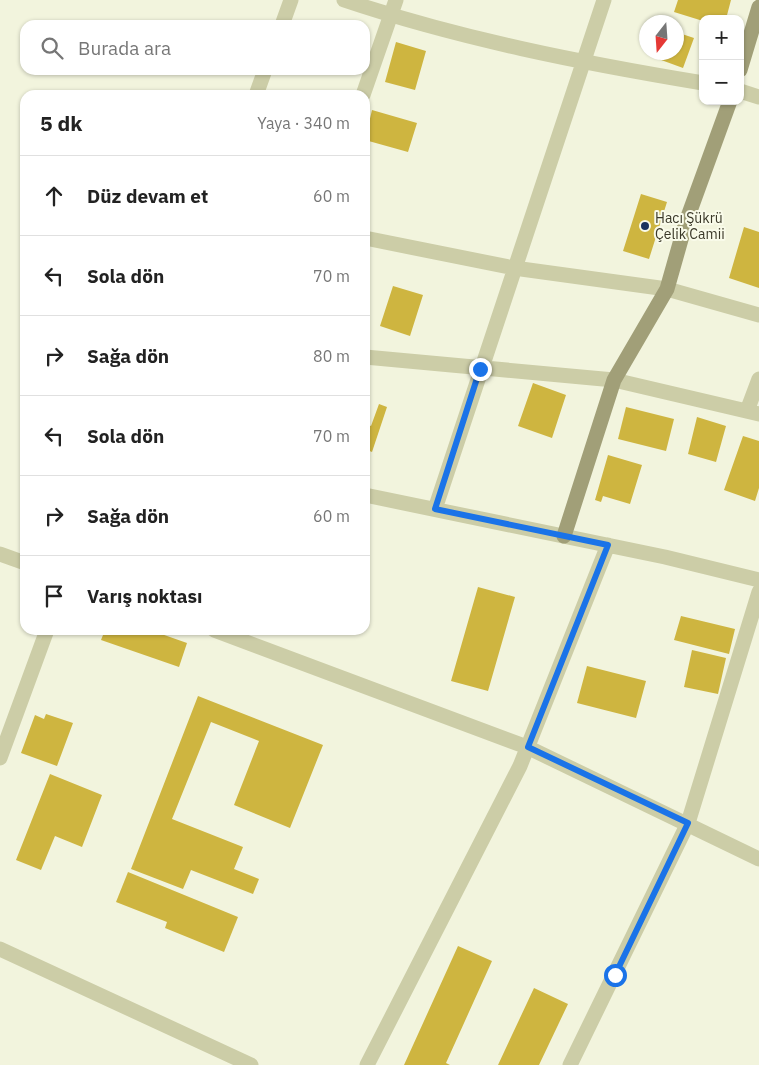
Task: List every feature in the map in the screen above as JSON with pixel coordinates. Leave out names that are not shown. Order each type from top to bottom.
[{"type":"street","points":[[284,20],[291,0]]},
{"type":"street","points":[[344,0],[390,16],[582,62],[699,83]]},
{"type":"street","points":[[370,75],[396,0]]},
{"type":"street","points":[[435,509],[604,0]]},
{"type":"street","points":[[743,60],[759,7]]},
{"type":"street","points":[[258,90],[263,75]]},
{"type":"street","points":[[365,90],[370,75]]},
{"type":"street","points":[[744,92],[759,97]]},
{"type":"street","points":[[564,536],[614,380],[667,289],[686,222],[729,105]]},
{"type":"street","points":[[370,239],[514,268],[667,289],[759,316]]},
{"type":"street","points":[[370,358],[614,380],[753,412],[759,379]]},
{"type":"street","points":[[370,496],[608,545],[759,580]]},
{"type":"street","points":[[367,1065],[520,766],[608,545]]},
{"type":"street","points":[[0,554],[20,561]]},
{"type":"street","points":[[570,1065],[688,823],[759,592]]},
{"type":"street","points":[[0,758],[45,635]]},
{"type":"street","points":[[227,635],[528,747],[759,859]]},
{"type":"street","points":[[0,949],[251,1065]]},
{"type":"building","points":[[678,0],[731,0],[727,15],[699,15],[699,20],[674,12]]},
{"type":"building","points":[[684,35],[694,38],[683,68],[661,60],[684,60]]},
{"type":"building","points":[[396,42],[426,51],[415,90],[385,82]]},
{"type":"building","points":[[372,110],[417,123],[408,152],[370,141]]},
{"type":"building","name":"Hacı Şükrü Çelik Camii","points":[[641,194],[667,202],[649,259],[623,251]]},
{"type":"building","points":[[744,227],[759,232],[759,288],[729,278]]},
{"type":"building","points":[[393,286],[423,295],[410,336],[380,326]]},
{"type":"building","points":[[533,383],[566,395],[552,438],[518,426]]},
{"type":"building","points":[[379,404],[387,407],[372,452],[370,451],[371,426]]},
{"type":"building","points":[[626,407],[674,419],[666,451],[618,439]]},
{"type":"building","points":[[697,417],[726,426],[716,462],[688,454]]},
{"type":"building","points":[[743,436],[759,441],[759,488],[755,501],[724,490]]},
{"type":"building","points":[[608,455],[642,465],[630,504],[603,496],[601,502],[595,500]]},
{"type":"building","points":[[478,587],[515,597],[488,691],[451,681]]},
{"type":"building","points":[[681,616],[735,629],[729,654],[674,640]]},
{"type":"building","points":[[103,635],[164,635],[187,643],[179,667],[101,640]]},
{"type":"building","points":[[692,650],[726,658],[718,694],[684,687]]},
{"type":"building","points":[[587,666],[646,681],[636,718],[577,703]]},
{"type":"building","points":[[198,696],[323,745],[290,828],[234,805],[259,741],[211,722],[172,819],[243,847],[234,869],[259,879],[253,894],[191,870],[183,889],[131,869]]},
{"type":"building","points":[[46,714],[73,723],[57,766],[21,753],[35,715],[44,719]]},
{"type":"building","points":[[50,774],[102,795],[82,847],[55,836],[41,870],[16,860]]},
{"type":"building","points":[[128,872],[238,917],[224,952],[165,928],[167,922],[116,902]]},
{"type":"building","points":[[458,946],[492,961],[446,1063],[450,1065],[404,1065]]},
{"type":"building","points":[[534,988],[568,1004],[539,1065],[498,1065]]},
{"type":"place","name":"Hacı Şükrü Çelik Camii","points":[[645,226]]},
{"type":"route","points":[[480,369],[435,509],[608,545],[528,747],[688,823],[615,975]]}]
